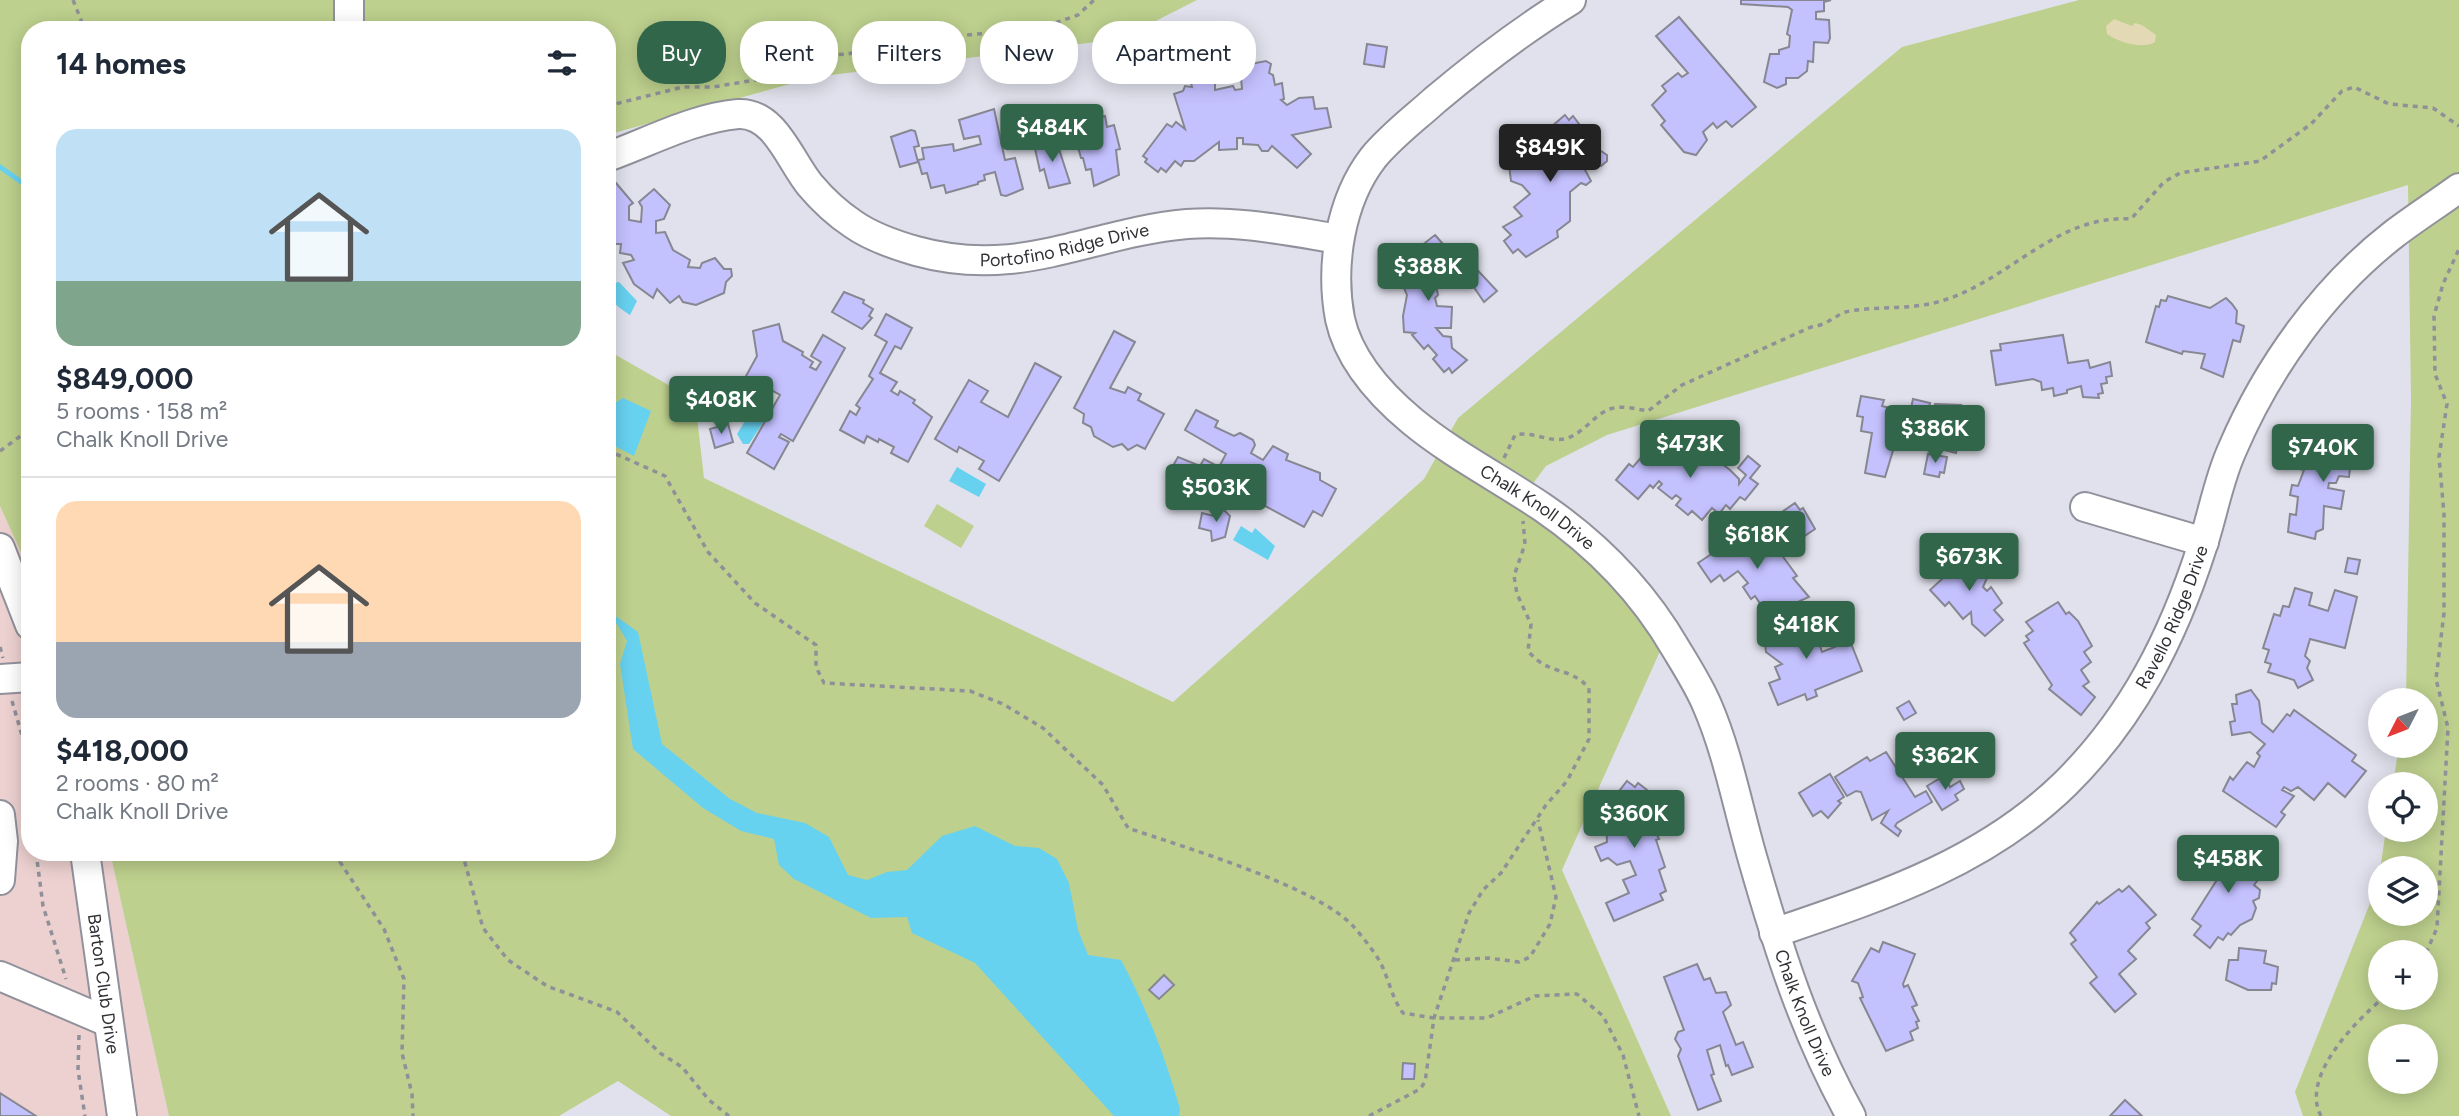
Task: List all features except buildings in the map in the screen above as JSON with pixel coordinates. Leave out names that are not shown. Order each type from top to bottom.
[{"type":"street","points":[[349,0],[349,21]]},
{"type":"street","name":"Chalk Knoll Drive","points":[[1571,0],[1499,46],[1390,139],[1371,161],[1348,206],[1339,239],[1337,278],[1340,320],[1357,358],[1384,395],[1414,422],[1544,508],[1592,546],[1641,597],[1675,647],[1707,705],[1774,933],[1809,1034],[1851,1116]]},
{"type":"street","name":"Portofino Ridge Drive","points":[[616,155],[705,121],[740,114],[757,117],[780,139],[810,185],[853,224],[877,236],[927,253],[981,261],[1038,257],[1148,230],[1188,224],[1258,227],[1339,239]]},
{"type":"street","name":"Ravello Ridge Drive","points":[[1774,933],[1904,888],[1950,867],[2011,828],[2065,784],[2095,753],[2154,667],[2176,622],[2231,452],[2251,409],[2294,340],[2355,270],[2392,236],[2459,188]]},
{"type":"street","points":[[2085,507],[2204,542]]},
{"type":"street","points":[[0,548],[21,602]]},
{"type":"street","points":[[0,815],[3,841],[0,880]]},
{"type":"street","name":"Barton Club Drive","points":[[86,861],[122,1116]]},
{"type":"street","points":[[0,976],[108,1022]]},
{"type":"path","points":[[73,0],[81,21]]},
{"type":"path","points":[[616,104],[683,87],[713,87],[761,79],[805,57],[847,54],[942,37],[1038,29],[1078,15],[1094,0]]},
{"type":"path","points":[[1500,466],[1515,435],[1527,433],[1560,440],[1574,436],[1608,410],[1625,407],[1648,411],[1682,386],[1811,327],[1826,325],[1846,311],[1940,302],[1979,285],[2038,245],[2106,217],[2131,219],[2164,182],[2180,173],[2260,161],[2311,124],[2342,91],[2354,87],[2389,104],[2433,108],[2459,126]]},
{"type":"path","points":[[2432,940],[2437,928],[2448,728],[2436,680],[2444,613],[2444,513],[2439,457],[2447,404],[2435,374],[2434,316],[2443,284],[2459,249]]},
{"type":"path","points":[[0,451],[21,436]]},
{"type":"path","points":[[616,454],[665,476],[677,492],[708,552],[755,603],[816,645],[816,667],[824,683],[970,691],[1003,704],[1043,728],[1103,785],[1128,828],[1245,869],[1330,907],[1352,925],[1379,961],[1394,1001],[1403,1013],[1434,1018],[1487,1018],[1535,996],[1577,994],[1603,1016],[1623,1055],[1639,1116]]},
{"type":"path","points":[[1368,1116],[1420,1089],[1425,1082],[1434,1018],[1469,913],[1567,782],[1590,739],[1589,688],[1578,676],[1540,666],[1528,651],[1531,624],[1517,594],[1514,576],[1525,544],[1522,509]]},
{"type":"path","points":[[13,683],[21,721]]},
{"type":"path","points":[[1455,960],[1488,958],[1519,962],[1530,957],[1550,924],[1556,897],[1538,818]]},
{"type":"path","points":[[37,861],[43,906],[68,982]]},
{"type":"path","points":[[340,861],[384,929],[404,979],[402,1053],[412,1094],[413,1116]]},
{"type":"path","points":[[464,861],[483,928],[508,960],[547,986],[617,1012],[660,1053],[682,1067],[709,1100],[729,1116]]},
{"type":"path","points":[[2321,1116],[2315,1104],[2317,1078],[2358,1020],[2369,1010]]},
{"type":"path","points":[[79,1032],[78,1070],[85,1116]]},
{"type":"shaded area","points":[[0,506],[21,552],[21,861],[112,861],[169,1116],[0,1116]]},
{"type":"green space","points":[[0,0],[1197,0],[1156,21],[1092,21],[1092,42],[1078,44],[1078,21],[980,21],[980,56],[966,58],[966,21],[852,21],[852,72],[838,74],[838,21],[740,21],[740,84],[790,84],[616,132],[616,21],[21,21],[21,552],[0,506]]},
{"type":"green space","points":[[2079,0],[2459,0],[2459,1116],[2303,1116],[2295,1092],[2368,908],[2368,926],[2438,926],[2438,856],[2382,856],[2384,842],[2438,842],[2438,772],[2395,772],[2397,758],[2438,758],[2438,688],[2406,688],[2411,400],[2408,185],[1607,435],[1546,466],[1532,485],[1528,514],[1604,575],[1661,649],[1562,870],[1671,1116],[671,1116],[618,1081],[559,1116],[169,1116],[112,861],[616,861],[616,355],[695,400],[704,478],[1173,702],[1424,479],[1458,418],[1902,47]]},
{"type":"green space","points":[[937,504],[974,526],[961,548],[924,526]]},
{"type":"sand","points":[[2114,19],[2132,26],[2135,23],[2142,25],[2156,35],[2155,42],[2137,45],[2112,37],[2107,34],[2106,26]]},
{"type":"water","points":[[616,282],[619,282],[637,301],[630,315],[616,305]]},
{"type":"water","points":[[623,398],[651,411],[634,456],[616,447],[616,402]]},
{"type":"water","points":[[757,407],[768,415],[749,444],[743,444],[737,434],[753,408]]},
{"type":"water","points":[[957,467],[986,484],[979,497],[949,481]]},
{"type":"water","points":[[1241,526],[1252,533],[1255,528],[1275,546],[1268,560],[1233,540]]},
{"type":"water","points":[[616,616],[638,632],[662,744],[730,799],[757,813],[805,823],[829,837],[848,875],[867,880],[887,872],[907,870],[942,836],[975,826],[1015,846],[1039,848],[1057,859],[1069,883],[1078,930],[1088,955],[1121,960],[1139,996],[1168,1070],[1180,1109],[1179,1116],[1114,1116],[975,963],[912,933],[907,917],[871,918],[794,879],[779,865],[774,839],[741,831],[703,808],[633,749],[620,664],[627,641],[617,624]]},
{"type":"waterway","points":[[0,167],[21,182]]}]
